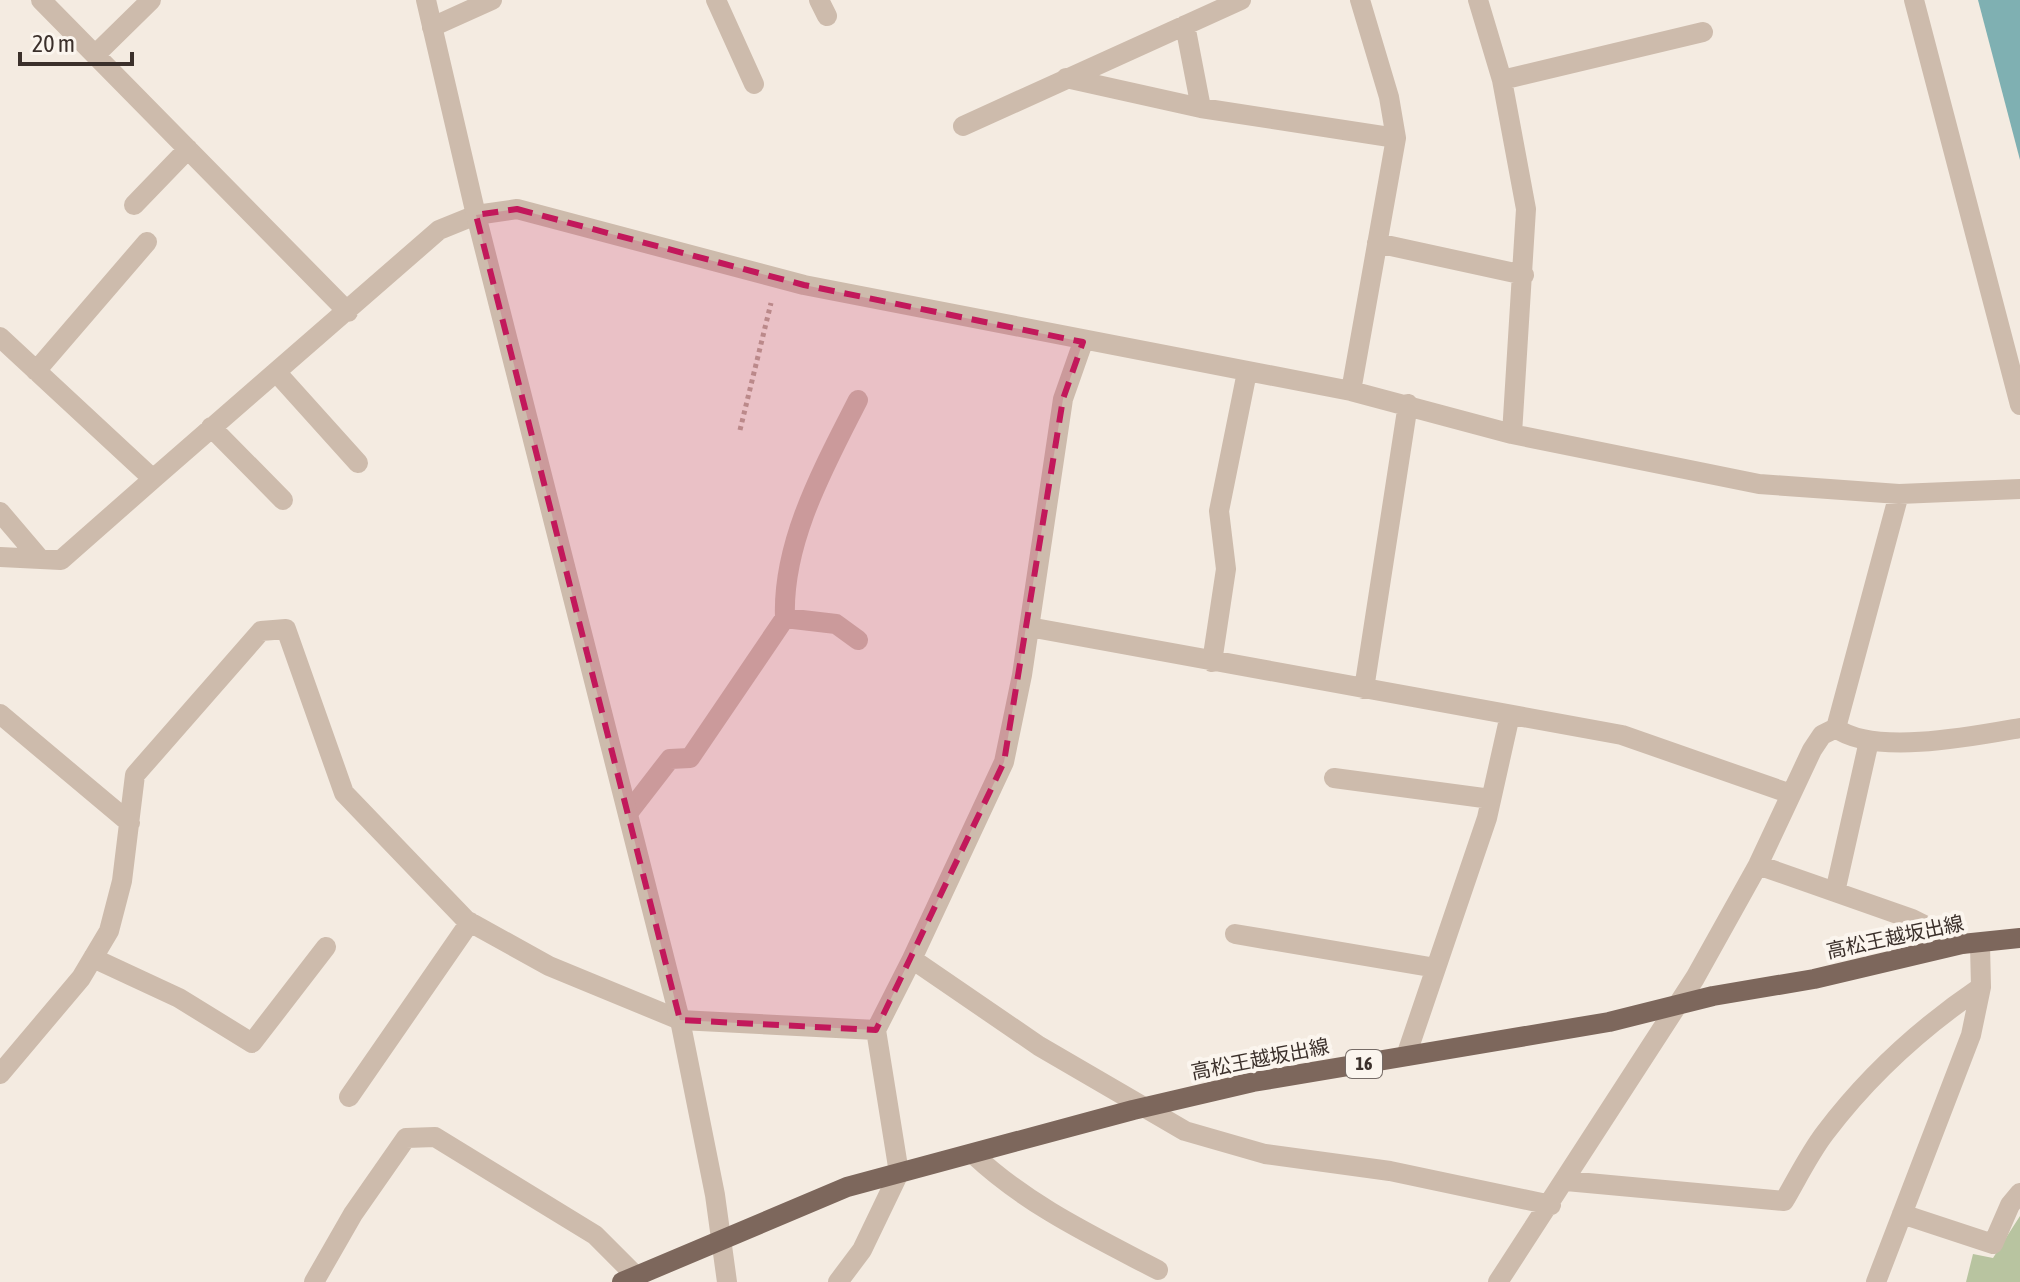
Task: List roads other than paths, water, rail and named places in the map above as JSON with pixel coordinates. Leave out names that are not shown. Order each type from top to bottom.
[{"type":"main road","name":"高松王越坂出線","points":[[629,1279],[847,1187],[1147,1107],[1253,1082],[1609,1022],[1680,1003],[1814,979],[1971,944],[2020,938]]},
{"type":"street","points":[[41,0],[348,312]]},
{"type":"street","points":[[95,55],[151,0]]},
{"type":"street","points":[[426,0],[476,215],[680,1020],[727,1282]]},
{"type":"street","points":[[432,27],[492,0]]},
{"type":"street","points":[[716,0],[754,84]]},
{"type":"street","points":[[963,126],[1241,0]]},
{"type":"street","points":[[1351,391],[1396,138],[1389,97],[1360,0]]},
{"type":"street","points":[[1478,0],[1502,80],[1526,209],[1524,275],[1515,347],[1512,434]]},
{"type":"street","points":[[1914,0],[2020,405]]},
{"type":"street","points":[[1185,25],[1201,108]]},
{"type":"street","points":[[1502,80],[1703,32]]},
{"type":"street","points":[[1066,78],[1201,108],[1396,138]]},
{"type":"street","points":[[134,205],[188,149]]},
{"type":"street","points":[[0,557],[61,560],[439,230],[476,215],[517,209],[777,278],[1083,342],[1351,391],[1512,434],[1759,484],[1899,494],[2020,489]]},
{"type":"street","points":[[36,371],[147,242]]},
{"type":"street","points":[[1377,243],[1524,275]]},
{"type":"street","points":[[0,337],[153,479]]},
{"type":"street","points":[[838,1282],[862,1250],[899,1173],[876,1030],[1004,762],[1029,627],[1063,399],[1083,342]]},
{"type":"street","points":[[1212,662],[1226,569],[1219,511],[1247,372]]},
{"type":"street","points":[[277,373],[358,463]]},
{"type":"street","points":[[629,812],[670,759],[690,758],[785,618],[784,583],[818,477],[858,400]]},
{"type":"street","points":[[1364,689],[1408,404]]},
{"type":"street","points":[[211,427],[283,500]]},
{"type":"street","points":[[1498,1282],[1680,1003],[1758,865],[1788,793],[1822,735],[1836,728],[1899,494]]},
{"type":"street","points":[[0,512],[40,559]]},
{"type":"street","points":[[785,618],[836,624],[858,640]]},
{"type":"street","points":[[1029,627],[1622,735],[1788,793]]},
{"type":"street","points":[[0,1074],[81,978],[109,931],[122,881],[135,775],[261,631],[286,629],[344,793],[470,922],[549,966],[680,1020],[876,1030]]},
{"type":"street","points":[[0,714],[130,823]]},
{"type":"street","points":[[1406,1056],[1491,799],[1510,715]]},
{"type":"street","points":[[1836,728],[1849,738],[1869,741],[1951,741],[2020,728]]},
{"type":"street","points":[[1835,892],[1869,741]]},
{"type":"street","points":[[1334,778],[1491,799]]},
{"type":"street","points":[[1758,865],[1912,919],[1971,944],[1981,987],[1971,1035],[1876,1282]]},
{"type":"street","points":[[349,1097],[470,922]]},
{"type":"street","points":[[1235,934],[1436,968]]},
{"type":"street","points":[[93,958],[179,998],[252,1043],[326,947]]},
{"type":"street","points":[[912,959],[1039,1046],[1185,1131],[1265,1154],[1390,1171],[1551,1205]]},
{"type":"street","points":[[1566,1181],[1784,1201],[1823,1134],[1876,1074],[1942,1014],[1981,987]]},
{"type":"street","points":[[314,1282],[353,1214],[406,1138],[435,1137],[595,1235],[629,1279]]},
{"type":"street","points":[[973,1154],[1004,1183],[1050,1213],[1158,1270]]},
{"type":"street","points":[[1902,1214],[1993,1244],[2010,1205],[2020,1193]]},
{"type":"water","points":[[1978,0],[2020,0],[2020,160]]}]
